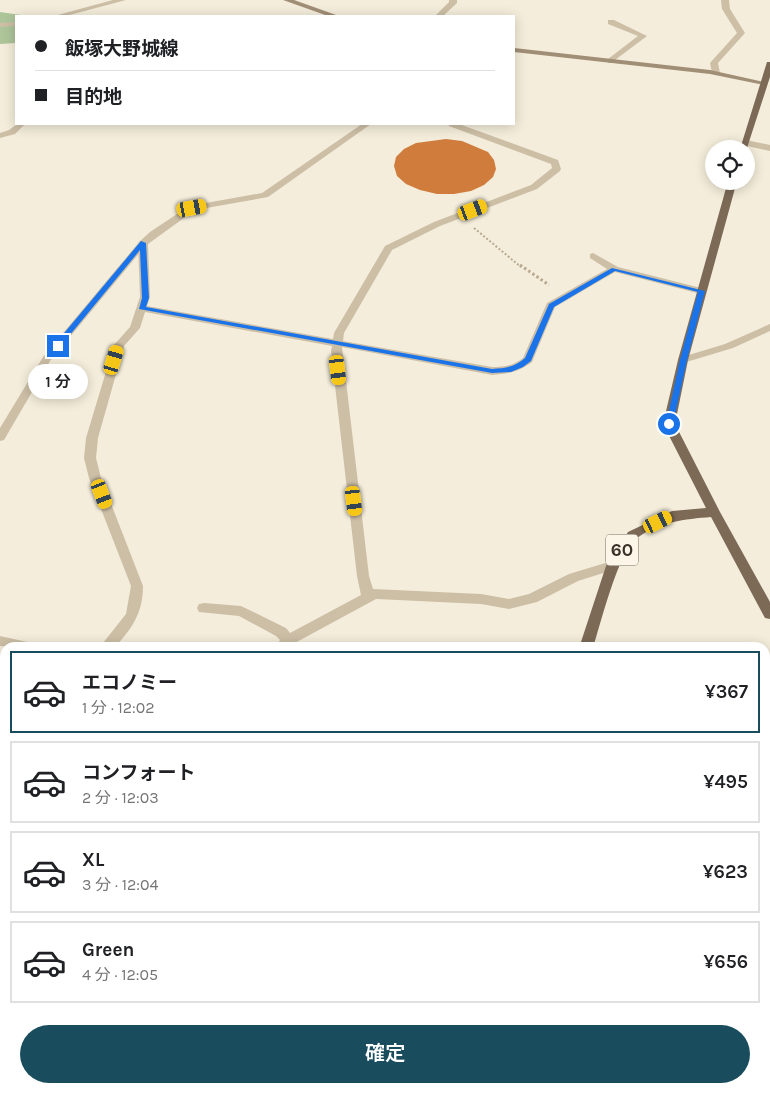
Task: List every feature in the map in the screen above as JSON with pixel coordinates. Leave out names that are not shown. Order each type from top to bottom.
[{"type":"main road","points":[[747,140],[770,64]]},
{"type":"main road","points":[[730,190],[701,291],[669,424],[714,512],[770,614]]},
{"type":"main road","name":"60","points":[[588,642],[612,566],[632,536],[672,516],[714,512]]},
{"type":"street","points":[[62,15],[122,0]]},
{"type":"street","points":[[287,0],[332,15]]},
{"type":"street","points":[[440,15],[453,3],[453,0]]},
{"type":"street","points":[[716,73],[714,63],[741,34],[739,27],[726,8],[725,0]]},
{"type":"street","points":[[611,22],[643,36],[611,61]]},
{"type":"street","points":[[0,25],[15,24]]},
{"type":"street","points":[[515,50],[716,73],[764,83]]},
{"type":"street","points":[[111,642],[129,623],[138,604],[137,586],[90,458],[92,438],[119,345],[134,328],[145,298],[143,243],[153,234],[192,208],[265,195],[366,125]]},
{"type":"street","points":[[368,597],[362,566],[336,351],[339,333],[388,248],[458,215],[534,187],[558,169],[555,162],[455,125]]},
{"type":"street","points":[[755,147],[770,148]]},
{"type":"street","points":[[593,256],[614,269],[701,291]]},
{"type":"street","points":[[142,308],[492,371],[508,370],[520,366],[528,360],[551,305],[614,269]]},
{"type":"street","points":[[683,360],[729,346],[770,327]]},
{"type":"street","points":[[288,642],[374,594],[481,599],[509,604],[532,598],[574,577],[612,566]]},
{"type":"street","points":[[204,608],[240,611],[281,632],[284,642]]},
{"type":"lane","points":[[0,136],[12,132],[20,125]]},
{"type":"lane","points":[[0,436],[46,360],[143,243]]},
{"type":"path","points":[[458,215],[530,273],[567,295]]},
{"type":"green space","points":[[0,12],[21,15],[15,15],[15,43],[0,44]]},
{"type":"building","points":[[446,139],[462,141],[488,152],[494,160],[496,169],[493,177],[484,185],[471,191],[437,194],[406,184],[397,176],[394,166],[396,157],[404,149],[416,143]]},
{"type":"route","points":[[58,346],[143,243],[145,298],[142,308],[492,371],[508,370],[520,366],[528,360],[551,305],[614,269],[701,291],[669,424]]}]
